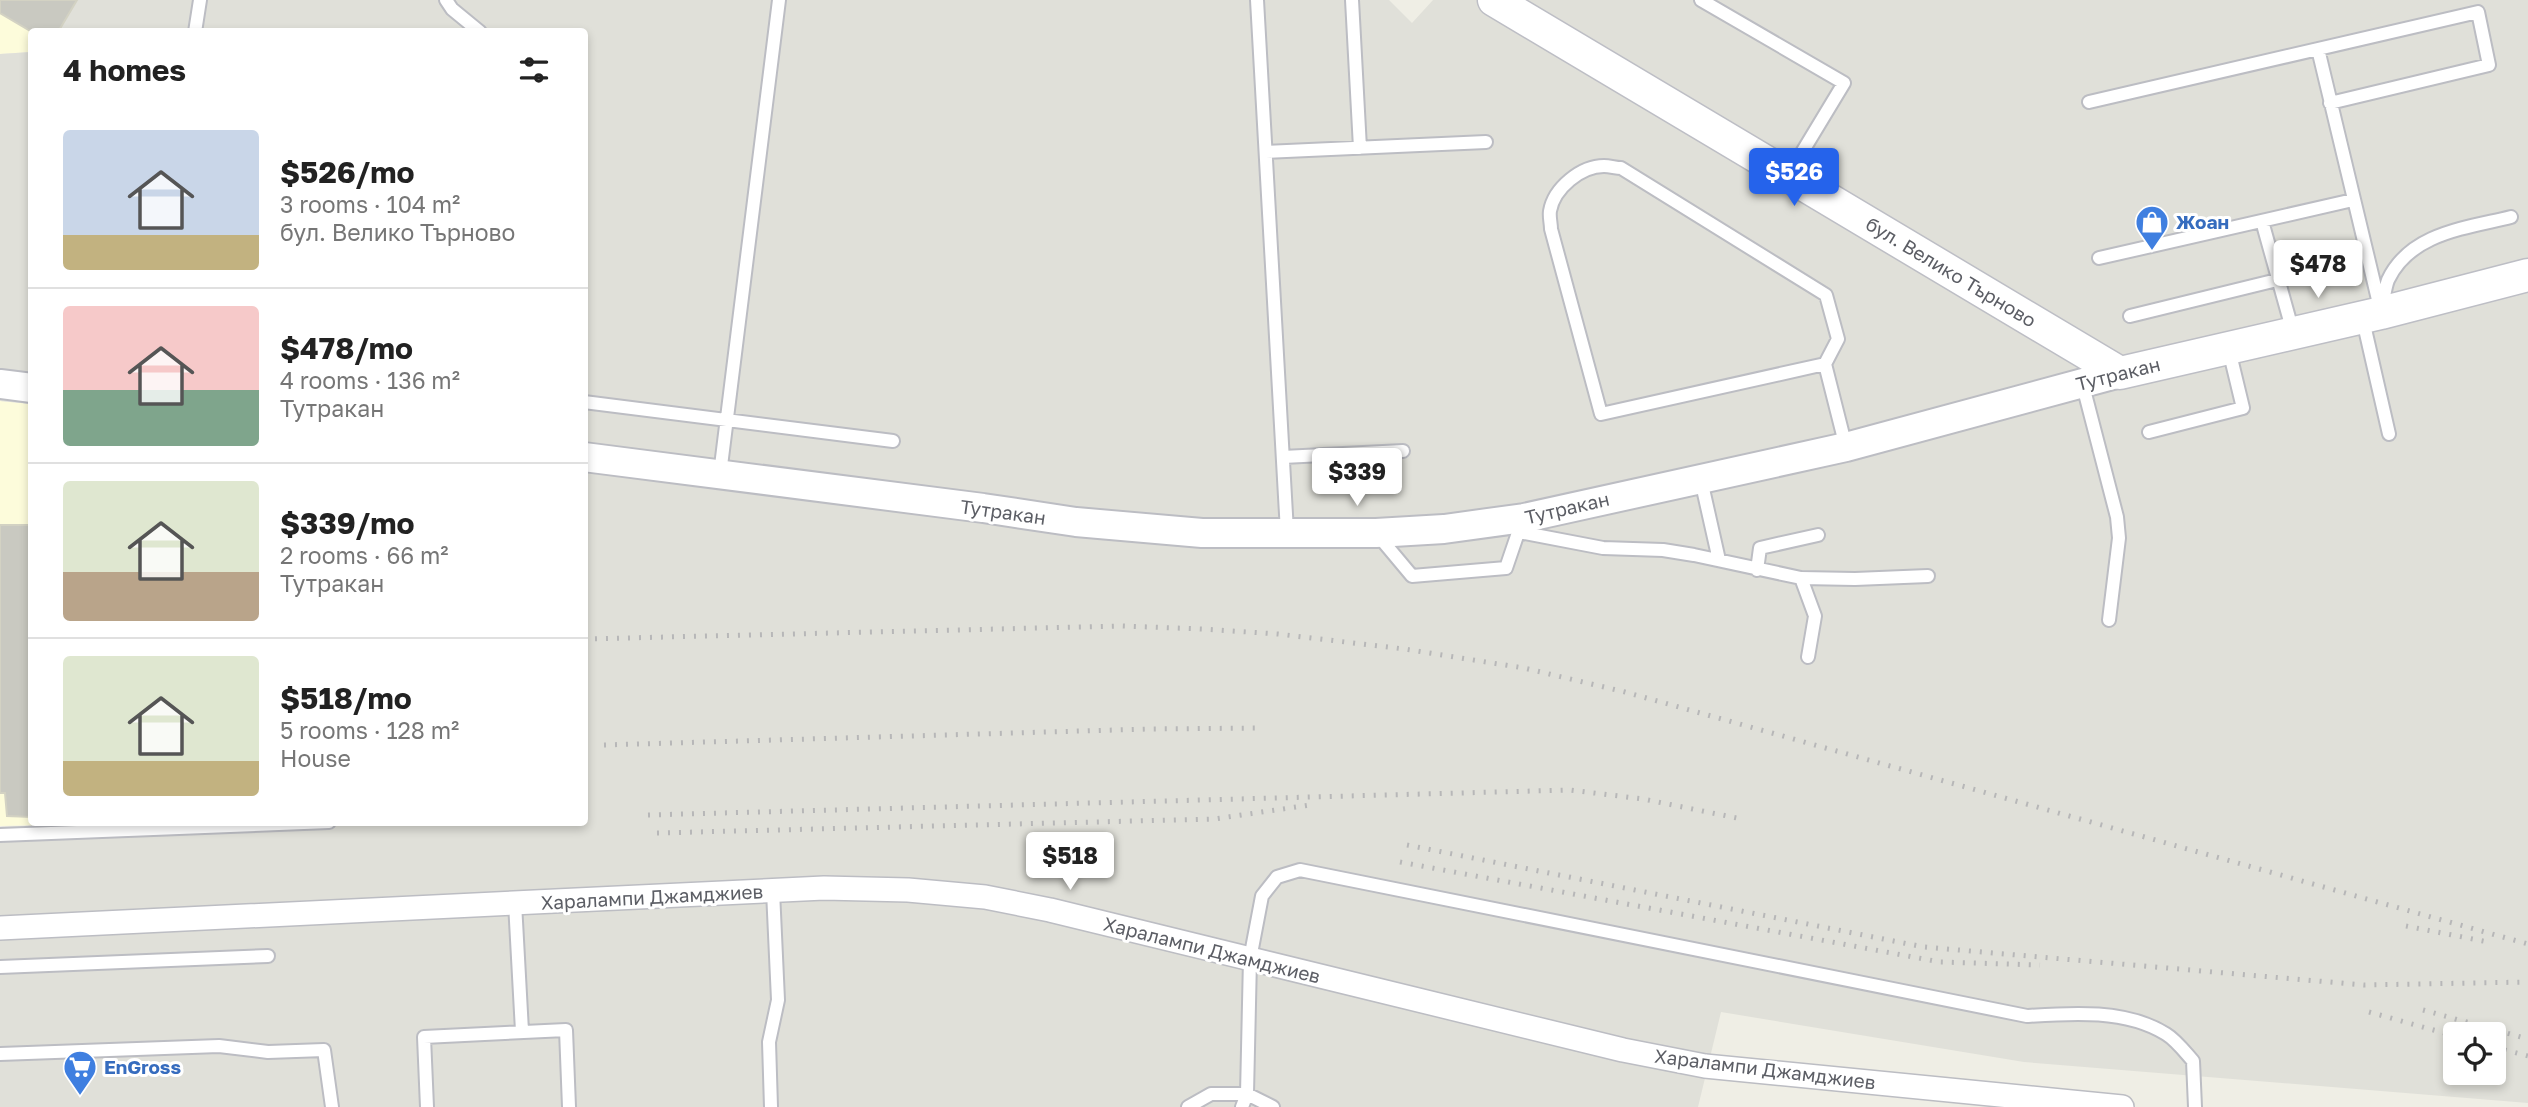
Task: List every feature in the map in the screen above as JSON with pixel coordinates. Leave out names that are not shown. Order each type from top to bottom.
[{"type":"main road","name":"бул. Велико Търново","points":[[1494,0],[2120,373]]},
{"type":"main road","name":"Тутракан","points":[[2120,373],[2528,275]]},
{"type":"street","name":"Тутракан","points":[[588,458],[1076,522],[1202,533],[1376,533],[1521,525],[1613,497],[1846,447],[2120,373]]},
{"type":"street","points":[[0,384],[28,388]]},
{"type":"street","name":"Харалампи Джамджиев","points":[[0,928],[824,888],[908,890],[985,897],[1050,910],[1623,1050],[1705,1066],[2122,1107]]},
{"type":"lane","points":[[196,28],[200,0]]},
{"type":"lane","points":[[446,0],[452,9],[475,28]]},
{"type":"lane","points":[[720,474],[779,0]]},
{"type":"lane","points":[[1257,0],[1287,532]]},
{"type":"lane","points":[[1352,0],[1360,148]]},
{"type":"lane","points":[[1702,0],[1844,83],[1789,174]]},
{"type":"lane","points":[[2089,102],[2478,12],[2489,65],[2330,103]]},
{"type":"lane","points":[[2318,49],[2353,200],[2370,315]]},
{"type":"lane","points":[[1266,152],[1486,142]]},
{"type":"lane","points":[[1825,364],[1601,414],[1551,229],[1550,210],[1558,194],[1572,178],[1589,169],[1603,166],[1621,168],[1826,295],[1838,339],[1825,364],[1846,447]]},
{"type":"lane","points":[[2099,258],[2353,200]]},
{"type":"lane","points":[[2389,434],[2365,329],[2387,282],[2398,263],[2419,245],[2438,234],[2511,217]]},
{"type":"lane","points":[[2262,221],[2293,333]]},
{"type":"lane","points":[[2130,316],[2277,280]]},
{"type":"lane","points":[[2149,432],[2243,408],[2228,348]]},
{"type":"lane","points":[[2082,382],[2117,517],[2119,538],[2109,620]]},
{"type":"lane","points":[[588,403],[893,441]]},
{"type":"lane","points":[[1283,457],[1403,451]]},
{"type":"lane","points":[[1701,480],[1719,560]]},
{"type":"lane","points":[[1376,533],[1412,576],[1506,568],[1521,525],[1573,544],[1663,550],[1801,578],[1928,576]]},
{"type":"lane","points":[[1757,570],[1760,548],[1818,534]]},
{"type":"lane","points":[[1801,578],[1815,617],[1808,657]]},
{"type":"lane","points":[[0,835],[228,826]]},
{"type":"lane","points":[[1245,1101],[1250,959],[1262,896],[1277,877],[1300,870],[2026,1016],[2074,1013],[2122,1017],[2166,1034],[2193,1060],[2194,1107]]},
{"type":"lane","points":[[771,1107],[769,1042],[778,1000],[773,891]]},
{"type":"lane","points":[[515,903],[522,1031]]},
{"type":"lane","points":[[0,967],[268,956]]},
{"type":"lane","points":[[427,1107],[424,1037],[566,1030],[569,1107]]},
{"type":"lane","points":[[0,1054],[219,1046],[268,1052],[324,1051],[332,1107]]},
{"type":"lane","points":[[1188,1107],[1211,1094],[1273,1107]]},
{"type":"shaded area","points":[[0,0],[28,28],[28,52],[0,54]]},
{"type":"shaded area","points":[[76,0],[1389,0],[1412,23],[1433,0],[2528,0],[2528,1103],[2024,1062],[1721,1012],[1698,1107],[0,1107],[0,827],[588,826],[588,28],[59,28]]},
{"type":"shaded area","points":[[28,52],[28,404],[0,401],[0,54]]},
{"type":"shaded area","points":[[0,401],[28,404],[28,825],[0,826]]},
{"type":"building","points":[[0,0],[77,0],[60,28],[28,30],[0,13]]},
{"type":"building","points":[[0,525],[28,525],[28,817],[7,816],[5,793],[0,793]]},
{"type":"railway","points":[[588,639],[1122,626],[1278,634],[1404,649],[1524,668],[1625,692],[2528,944]]},
{"type":"railway","points":[[604,745],[1263,728]]},
{"type":"railway","points":[[648,815],[1570,790],[1643,799],[1737,818]]},
{"type":"railway","points":[[657,833],[1214,819],[1310,805]]},
{"type":"railway","points":[[1407,845],[1924,947],[2364,985],[2528,982]]},
{"type":"railway","points":[[1400,862],[1940,962],[2040,965]]},
{"type":"railway","points":[[2406,926],[2488,942]]},
{"type":"railway","points":[[2423,1010],[2528,1039]]},
{"type":"railway","points":[[2369,1012],[2443,1033]]},
{"type":"railway","points":[[2506,1050],[2528,1056]]},
{"type":"place","name":"Жоан","points":[[2152,252]]},
{"type":"place","name":"EnGross","points":[[80,1097]]}]
